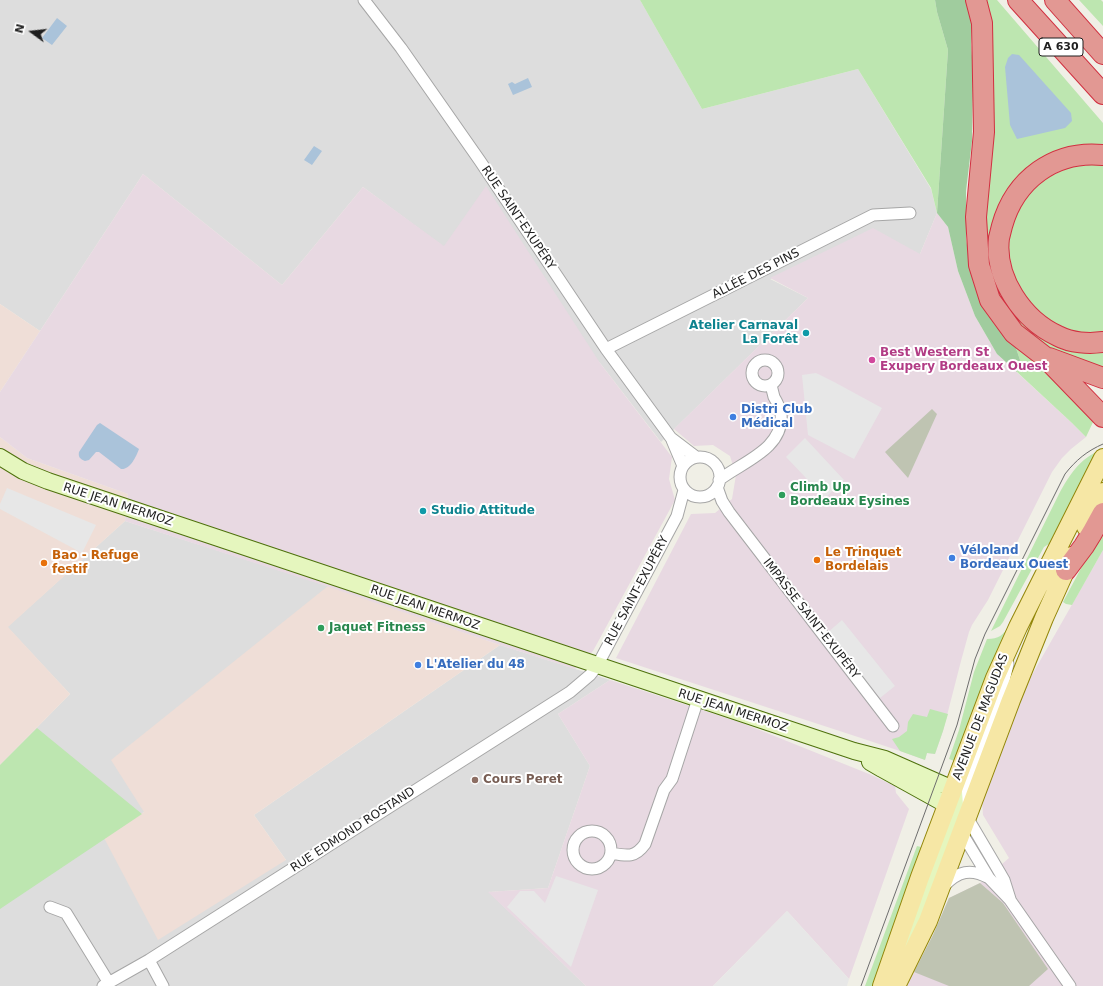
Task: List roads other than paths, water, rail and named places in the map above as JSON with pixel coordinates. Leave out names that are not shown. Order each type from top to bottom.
[{"type":"highway","points":[[976,0],[982,23],[984,132],[976,217],[979,265],[990,300],[1014,333],[1045,357],[1103,417]]},
{"type":"highway","name":"A 630","points":[[1018,0],[1103,94]]},
{"type":"highway","name":"A 630","points":[[1055,0],[1103,54]]},
{"type":"highway","points":[[1103,155],[1067,158],[1050,165],[1035,174],[1012,200],[1004,219],[999,238],[999,257],[1003,273],[1012,294],[1024,310],[1040,326],[1059,337],[1078,342],[1093,344],[1103,342]]},
{"type":"highway","points":[[1045,357],[1103,378]]},
{"type":"highway","points":[[1066,570],[1084,546],[1103,512]]},
{"type":"main road","name":"RUE JEAN MERMOZ","points":[[0,457],[23,471],[48,481],[854,751],[955,812]]},
{"type":"main road","name":"AVENUE DE MAGUDAS","points":[[896,986],[928,921],[940,889],[955,812],[990,690],[1012,641],[1103,458]]},
{"type":"main road","name":"AVENUE DE MAGUDAS","points":[[882,986],[920,877],[955,812],[975,794],[1013,694],[1066,570],[1103,492]]},
{"type":"main road","points":[[912,953],[916,919],[955,812]]},
{"type":"street","name":"RUE SAINT-EXUPÉRY","points":[[364,0],[401,48],[480,161],[606,349],[671,438],[683,466]]},
{"type":"street","name":"ALLÉE DES PINS","points":[[606,349],[873,215],[910,213]]},
{"type":"street","name":"RUE SAINT-EXUPÉRY","points":[[597,666],[677,516],[686,505],[711,490],[730,472],[758,455],[769,446],[778,434],[781,424],[781,412],[771,385]]},
{"type":"street","name":"RUE SAINT-EXUPÉRY","points":[[671,438],[696,457]]},
{"type":"street","points":[[696,457],[703,457],[715,464],[718,469],[711,490],[694,496],[684,490],[680,474],[683,466],[687,462],[696,457]]},
{"type":"street","points":[[715,464],[728,467],[740,466]]},
{"type":"street","name":"RUE SAINT-EXUPÉRY","points":[[677,516],[684,490]]},
{"type":"street","name":"IMPASSE SAINT-EXUPÉRY","points":[[711,490],[893,726]]},
{"type":"street","name":"RUE EDMOND ROSTAND","points":[[106,985],[149,960],[570,692],[590,675],[597,666]]},
{"type":"street","points":[[611,853],[623,856],[630,855],[641,850],[645,844],[664,790],[672,779],[698,699]]},
{"type":"street","points":[[955,812],[989,878],[1010,900],[1070,986]]},
{"type":"street","points":[[955,812],[1000,873],[1004,880],[1010,900]]},
{"type":"street","points":[[940,889],[957,875],[966,872],[974,872],[989,878]]},
{"type":"street","points":[[50,907],[66,913],[106,985]]},
{"type":"street","points":[[149,960],[164,986]]},
{"type":"water","points":[[57,18],[67,26],[52,45],[42,38]]},
{"type":"water","points":[[1012,54],[1019,55],[1071,113],[1072,121],[1065,128],[1017,139],[1010,125],[1005,67],[1008,58]]},
{"type":"water","points":[[528,78],[532,87],[513,95],[508,84],[512,82],[515,84]]},
{"type":"water","points":[[314,146],[322,151],[312,165],[304,160]]},
{"type":"water","points":[[100,423],[139,449],[130,465],[124,469],[121,469],[99,452],[96,452],[89,460],[85,461],[80,458],[79,452],[97,425]]},
{"type":"tram line","points":[[861,986],[957,725],[975,659],[985,634],[1065,474],[1082,456],[1103,444]]},
{"type":"place","name":"Atelier Carnaval La Forêt","points":[[806,333]]},
{"type":"place","name":"Best Western St Exupery Bordeaux Ouest","points":[[872,360]]},
{"type":"place","name":"Distri Club Médical","points":[[733,417]]},
{"type":"place","name":"Climb Up Bordeaux Eysines","points":[[782,495]]},
{"type":"place","name":"Studio Attitude","points":[[423,511]]},
{"type":"place","name":"Véloland Bordeaux Ouest","points":[[952,558]]},
{"type":"place","name":"Le Trinquet Bordelais","points":[[817,560]]},
{"type":"place","name":"Bao - Refuge festif","points":[[44,563]]},
{"type":"place","name":"Jaquet Fitness","points":[[321,628]]},
{"type":"place","name":"L'Atelier du 48","points":[[418,665]]},
{"type":"place","name":"Cours Peret","points":[[475,780]]}]
